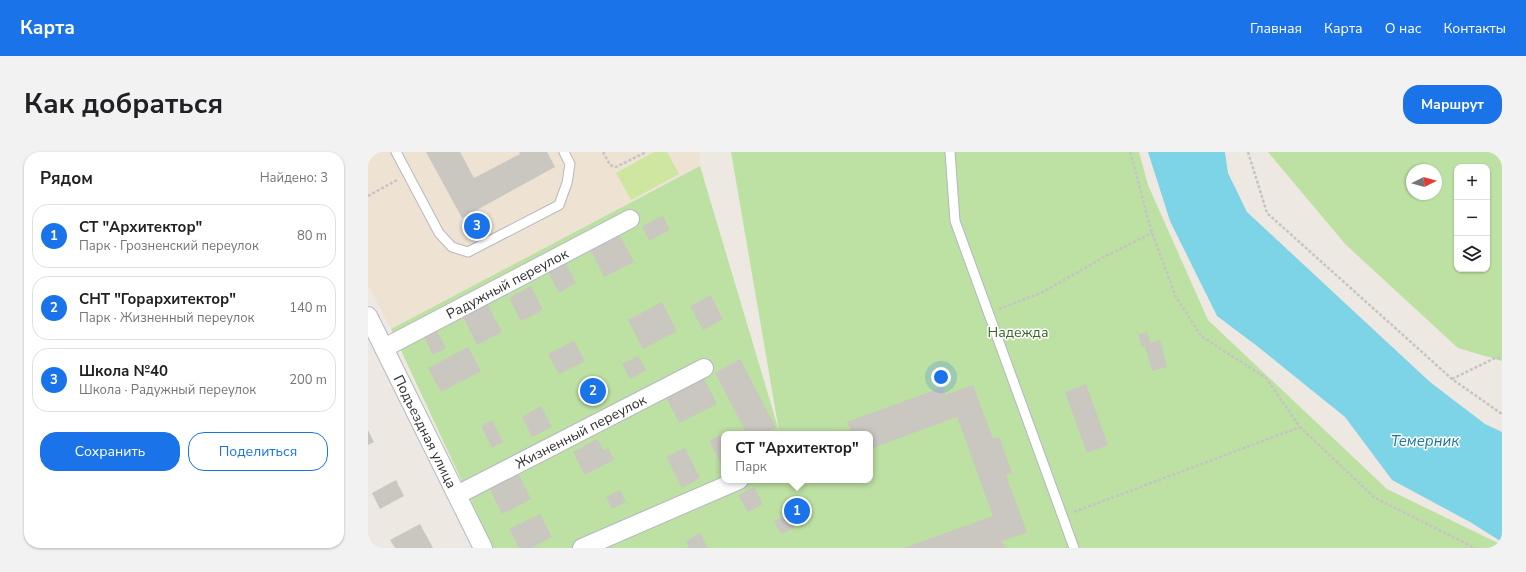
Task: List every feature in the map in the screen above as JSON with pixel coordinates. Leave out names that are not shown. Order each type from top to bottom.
[{"type":"street","name":"Радужный переулок","points":[[384,348],[630,219]]},
{"type":"street","name":"Подъездная улица","points":[[368,316],[458,495],[480,547]]},
{"type":"street","name":"Жизненный переулок","points":[[458,495],[704,368]]},
{"type":"street","points":[[582,548],[732,483]]},
{"type":"lane","points":[[396,152],[439,233],[452,247],[468,252],[559,205],[567,183],[570,164],[564,152]]},
{"type":"lane","points":[[950,152],[955,221],[1074,548]]},
{"type":"path","points":[[603,152],[610,165],[616,167],[646,152]]},
{"type":"path","points":[[1130,152],[1152,233],[1176,296],[1201,336],[1266,378],[1300,427],[1374,498],[1475,548]]},
{"type":"path","points":[[1248,152],[1267,213],[1452,379],[1502,414]]},
{"type":"path","points":[[368,196],[408,174]]},
{"type":"path","points":[[988,313],[1043,292],[1104,257],[1152,233]]},
{"type":"path","points":[[1452,379],[1495,358],[1502,358]]},
{"type":"path","points":[[1062,517],[1300,427]]},
{"type":"shaded area","points":[[368,152],[700,152],[700,166],[391,329],[368,285]]},
{"type":"green space","points":[[654,152],[667,152],[679,174],[631,200],[616,173]]},
{"type":"green space","name":"Надежда","points":[[731,152],[1139,152],[1148,185],[1208,320],[1387,489],[1502,545],[1502,548],[493,548],[391,329],[700,166],[779,431]]},
{"type":"green space","points":[[1268,152],[1502,152],[1502,361],[1458,348],[1346,245]]},
{"type":"water","name":"Темерник","points":[[1148,152],[1225,152],[1228,173],[1247,212],[1430,382],[1485,424],[1502,432],[1502,542],[1470,522],[1392,480],[1345,417],[1257,346],[1217,316],[1170,221]]},
{"type":"building","points":[[426,152],[460,152],[474,178],[520,154],[519,152],[547,152],[555,167],[462,218]]},
{"type":"building","points":[[663,216],[670,230],[649,241],[642,226]]},
{"type":"building","points":[[619,234],[634,262],[604,277],[590,249]]},
{"type":"building","points":[[565,261],[576,283],[559,293],[547,270]]},
{"type":"building","points":[[531,286],[543,310],[521,321],[509,298]]},
{"type":"building","points":[[711,295],[723,319],[703,330],[690,306]]},
{"type":"building","points":[[486,302],[502,332],[477,345],[462,315]]},
{"type":"building","points":[[662,302],[677,331],[643,349],[628,320]]},
{"type":"building","points":[[435,328],[446,348],[433,355],[423,335]]},
{"type":"building","points":[[1147,332],[1150,343],[1160,340],[1167,367],[1152,371],[1145,346],[1142,347],[1138,335]]},
{"type":"building","points":[[574,341],[585,361],[559,374],[548,354]]},
{"type":"building","points":[[468,347],[481,371],[441,392],[428,368]]},
{"type":"building","points":[[638,356],[646,370],[630,379],[622,364]]},
{"type":"building","points":[[740,359],[776,428],[770,431],[745,431],[715,373]]},
{"type":"building","points":[[703,377],[717,404],[679,423],[666,397]]},
{"type":"building","points":[[1086,384],[1108,445],[1087,453],[1065,392]]},
{"type":"building","points":[[973,385],[993,439],[999,437],[1012,473],[1006,475],[1027,532],[1002,541],[1005,547],[1003,548],[904,548],[993,516],[957,417],[873,448],[873,431],[851,431],[847,422],[943,387],[946,395]]},
{"type":"building","points":[[541,406],[552,427],[532,437],[522,417]]},
{"type":"building","points":[[492,420],[503,442],[492,448],[481,426]]},
{"type":"building","points":[[368,430],[374,442],[368,445]]},
{"type":"building","points":[[721,435],[721,463],[709,441]]},
{"type":"building","points":[[597,439],[604,451],[608,448],[614,460],[585,475],[573,452]]},
{"type":"building","points":[[685,448],[700,478],[682,488],[666,457]]},
{"type":"building","points":[[518,473],[531,499],[502,514],[489,488]]},
{"type":"building","points":[[396,480],[404,496],[380,509],[372,493]]},
{"type":"building","points":[[754,487],[763,504],[748,512],[738,495]]},
{"type":"building","points":[[620,490],[626,502],[612,509],[606,497]]},
{"type":"building","points":[[540,514],[552,537],[531,548],[519,548],[509,529]]},
{"type":"building","points":[[787,515],[794,528],[781,534],[774,521]]},
{"type":"building","points":[[420,524],[433,548],[395,548],[390,540]]},
{"type":"building","points":[[700,533],[708,548],[689,548],[686,541]]},
{"type":"place","name":"Школа №40","points":[[477,226]]},
{"type":"place","name":"СНТ \"Горархитектор\"","points":[[593,391]]},
{"type":"place","name":"СТ \"Архитектор\"","points":[[797,511]]}]
